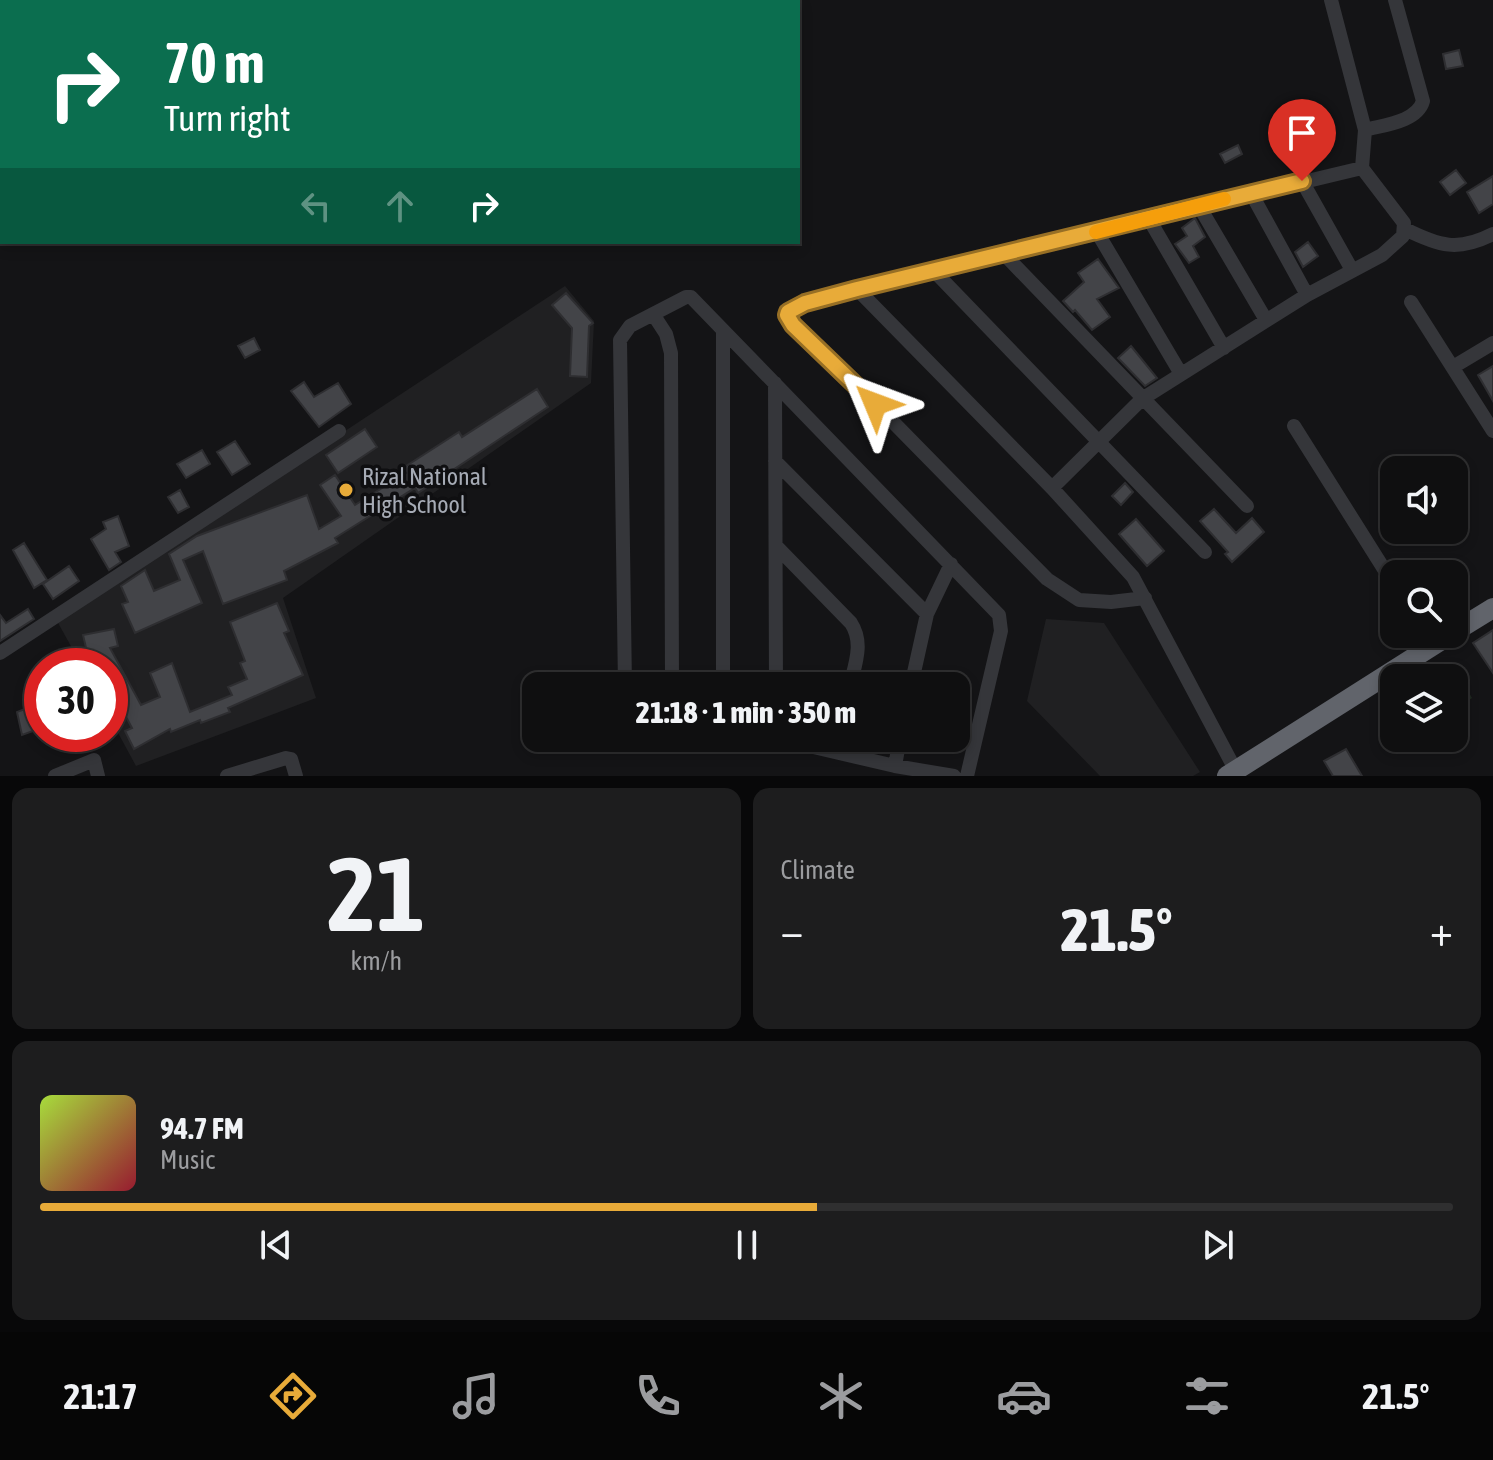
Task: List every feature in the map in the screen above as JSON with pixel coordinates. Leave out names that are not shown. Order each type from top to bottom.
[{"type":"highway","points":[[1468,625],[1491,615]]},
{"type":"highway","points":[[1231,773],[1424,648]]},
{"type":"street","points":[[1052,488],[1142,399],[1307,295],[1393,247],[1403,236],[1404,223],[1362,168],[1365,130],[1331,0]]},
{"type":"street","points":[[1365,130],[1412,116],[1421,109],[1423,101],[1395,0]]},
{"type":"street","points":[[1145,598],[1111,602],[1079,600],[1047,579],[793,325],[787,315],[790,309],[1003,253],[1362,168]]},
{"type":"street","points":[[1302,181],[1352,270]]},
{"type":"street","points":[[1251,193],[1307,295]]},
{"type":"street","points":[[1199,206],[1266,320]]},
{"type":"street","points":[[1149,219],[1224,348]]},
{"type":"street","points":[[1405,229],[1448,246],[1464,246],[1493,234]]},
{"type":"street","points":[[1097,232],[1181,374]]},
{"type":"street","points":[[1003,253],[1247,506]]},
{"type":"street","points":[[935,272],[1205,552]]},
{"type":"street","points":[[857,289],[1124,566],[1145,598],[1231,773]]},
{"type":"street","points":[[625,672],[620,340],[630,326],[691,297],[996,610],[1002,624],[967,776]]},
{"type":"street","points":[[1411,302],[1493,431]]},
{"type":"street","points":[[653,314],[666,334],[671,353],[672,672]]},
{"type":"street","points":[[723,332],[723,672]]},
{"type":"street","points":[[1453,367],[1493,343]]},
{"type":"street","points":[[775,383],[776,672]]},
{"type":"street","points":[[1294,426],[1380,563]]},
{"type":"street","points":[[0,653],[339,431]]},
{"type":"street","points":[[775,461],[927,614]]},
{"type":"street","points":[[776,546],[857,632],[858,650],[853,672]]},
{"type":"street","points":[[914,672],[927,614],[951,564]]},
{"type":"street","points":[[835,752],[954,776]]},
{"type":"street","points":[[895,766],[898,752]]},
{"type":"street","points":[[227,776],[286,758],[291,759],[296,776]]},
{"type":"street","points":[[55,776],[94,760],[98,776]]},
{"type":"shaded area","name":"Rizal National High School","points":[[565,286],[594,321],[591,383],[283,598],[316,698],[136,766],[128,751],[128,648],[72,648],[57,621]]},
{"type":"shaded area","points":[[1046,619],[1104,623],[1200,772],[1193,776],[1100,776],[1027,701]]},
{"type":"building","points":[[1459,50],[1463,66],[1446,69],[1443,54]]},
{"type":"building","points":[[1238,145],[1242,154],[1225,163],[1220,154]]},
{"type":"building","points":[[1456,170],[1466,183],[1450,195],[1440,182]]},
{"type":"building","points":[[1493,176],[1493,204],[1479,213],[1467,192]]},
{"type":"building","points":[[1195,218],[1205,237],[1193,246],[1199,257],[1189,263],[1175,244],[1187,236],[1182,228]]},
{"type":"building","points":[[1308,242],[1318,256],[1303,267],[1295,252]]},
{"type":"building","points":[[1098,259],[1119,288],[1097,299],[1110,317],[1092,330],[1063,301],[1084,282],[1078,273]]},
{"type":"building","points":[[566,293],[593,323],[589,326],[587,377],[570,376],[572,328],[552,305]]},
{"type":"building","points":[[254,338],[260,350],[245,358],[238,346]]},
{"type":"building","points":[[1131,346],[1157,378],[1145,386],[1118,358]]},
{"type":"building","points":[[1493,366],[1493,401],[1478,375]]},
{"type":"building","points":[[304,382],[314,397],[338,383],[351,404],[319,427],[291,391]]},
{"type":"building","points":[[537,389],[548,407],[418,493],[415,488],[335,538],[338,543],[284,571],[287,580],[223,604],[203,551],[183,560],[202,603],[135,633],[122,604],[128,602],[121,586],[145,570],[154,591],[180,580],[169,554],[197,536],[307,495],[319,529],[341,516],[320,485],[335,475],[355,505],[406,473],[403,468],[459,432],[462,437]]},
{"type":"building","points":[[365,429],[377,447],[338,473],[326,455]]},
{"type":"building","points":[[235,441],[250,464],[232,475],[217,452]]},
{"type":"building","points":[[202,450],[210,464],[186,478],[177,464]]},
{"type":"building","points":[[1125,483],[1133,492],[1121,505],[1112,496]]},
{"type":"building","points":[[180,490],[189,507],[178,513],[168,497]]},
{"type":"building","points":[[1214,509],[1236,533],[1252,518],[1264,532],[1232,562],[1225,554],[1228,552],[1200,521]]},
{"type":"building","points":[[118,516],[129,546],[115,552],[121,562],[109,570],[91,539],[106,529],[103,522]]},
{"type":"building","points":[[1136,519],[1164,551],[1147,566],[1119,534]]},
{"type":"building","points":[[24,543],[47,580],[34,588],[13,550]]},
{"type":"building","points":[[69,566],[79,581],[53,599],[43,584]]},
{"type":"building","points":[[277,603],[289,631],[284,633],[303,675],[228,708],[230,712],[171,732],[170,729],[134,749],[128,737],[128,730],[132,728],[128,721],[128,681],[141,705],[160,697],[150,673],[172,663],[190,712],[232,695],[228,687],[247,679],[240,663],[245,661],[230,622]]},
{"type":"building","points":[[28,609],[34,619],[0,641],[0,615],[6,623]]},
{"type":"building","points":[[114,629],[118,646],[86,648],[83,635]]},
{"type":"building","points":[[1493,630],[1493,673],[1473,643]]},
{"type":"building","points":[[24,709],[22,735],[17,712]]},
{"type":"building","points":[[1346,749],[1362,776],[1333,776],[1324,761]]},
{"type":"slow traffic","points":[[1096,232],[1224,199]]},
{"type":"place","name":"Rizal National High School","points":[[346,490]]},
{"type":"route","points":[[875,404],[793,325],[787,315],[790,309],[857,289],[1302,181]]}]
